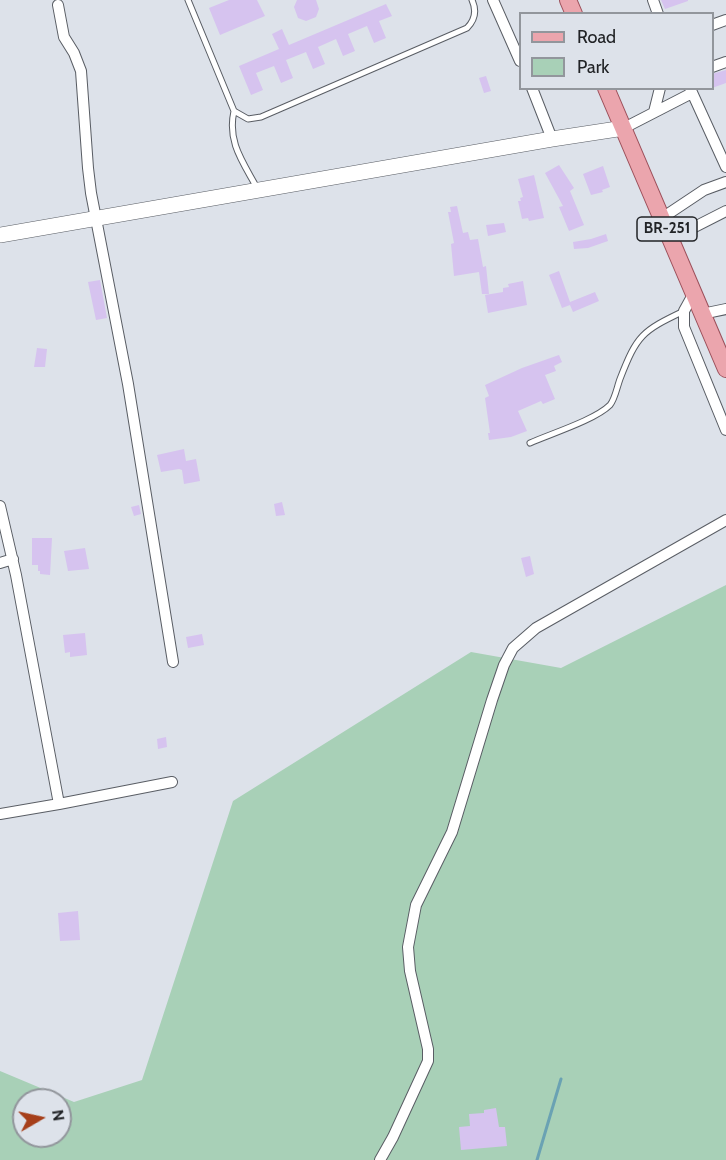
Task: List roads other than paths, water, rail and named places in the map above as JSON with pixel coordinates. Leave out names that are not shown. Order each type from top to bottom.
[{"type":"main road","name":"BR-251","points":[[607,90],[726,369]]},
{"type":"street","points":[[492,0],[519,59]]},
{"type":"street","points":[[58,5],[63,37],[74,53],[81,70],[88,168],[95,218],[130,396],[173,662]]},
{"type":"street","points":[[533,90],[552,138]]},
{"type":"street","points":[[654,112],[660,90]]},
{"type":"street","points":[[0,235],[552,138],[624,128],[691,91],[726,167]]},
{"type":"street","points":[[662,218],[704,190],[726,182]]},
{"type":"street","points":[[671,239],[726,211]]},
{"type":"street","points":[[694,293],[684,311],[684,327],[726,430]]},
{"type":"street","points":[[702,314],[726,309]]},
{"type":"street","points":[[0,506],[13,559],[59,804]]},
{"type":"street","points":[[380,1160],[428,1061],[428,1049],[410,971],[408,947],[413,916],[420,895],[452,832],[492,700],[513,648],[536,628],[726,520]]},
{"type":"street","points":[[0,562],[13,559]]},
{"type":"street","points":[[0,814],[172,782]]},
{"type":"lane","points":[[188,0],[234,111],[248,119],[261,117],[467,28],[474,21],[475,6],[472,0]]},
{"type":"lane","points":[[234,111],[231,121],[234,146],[258,191]]},
{"type":"lane","points":[[530,443],[599,413],[611,403],[629,356],[644,332],[684,311]]},
{"type":"waterway","points":[[537,1160],[561,1079]]}]
